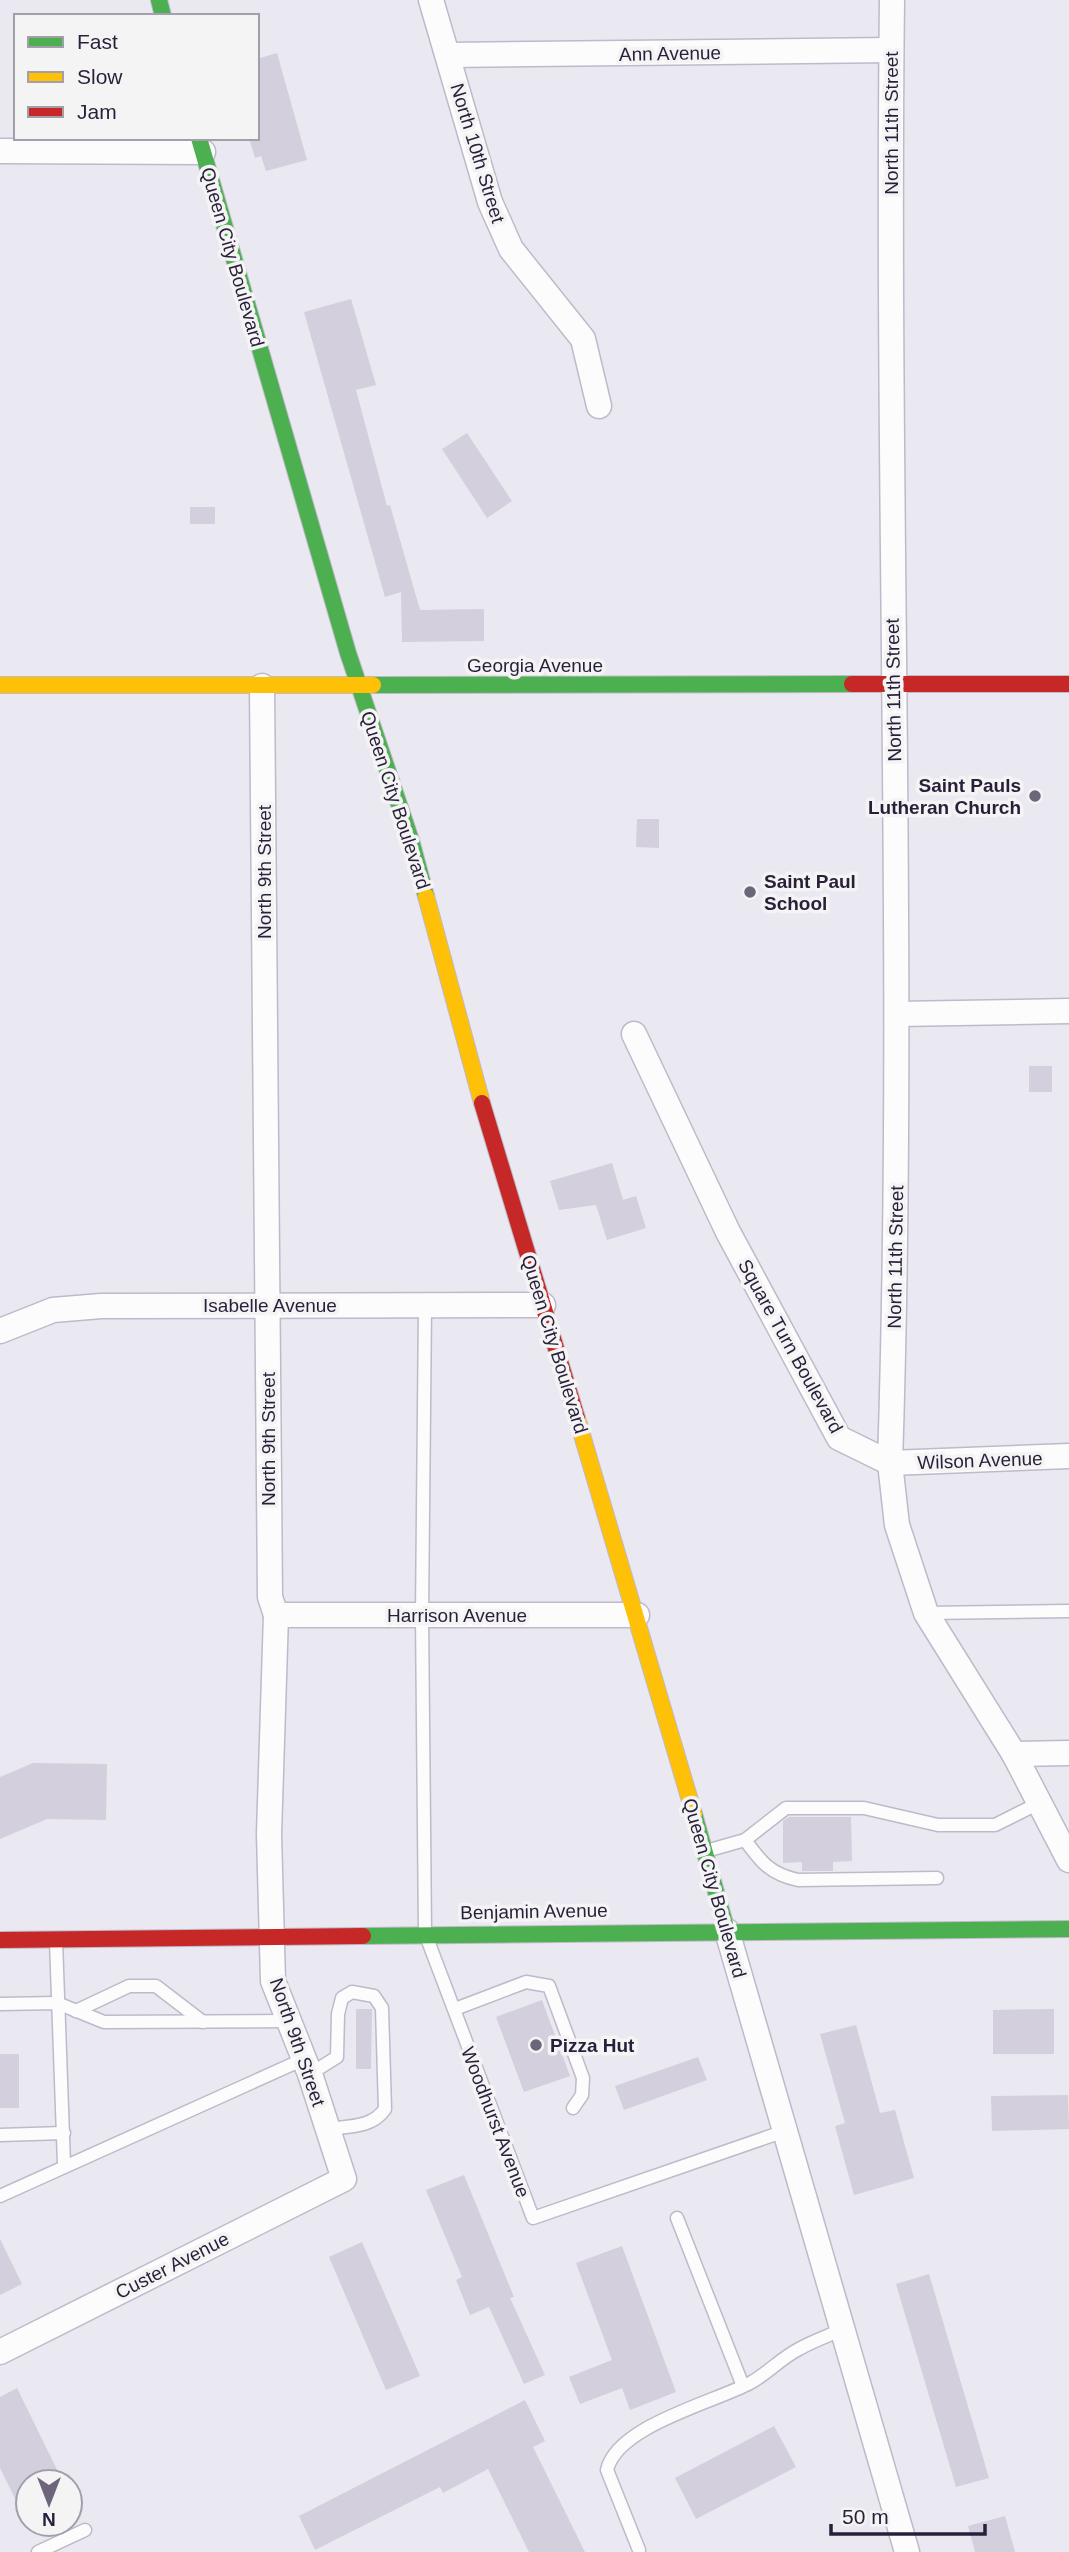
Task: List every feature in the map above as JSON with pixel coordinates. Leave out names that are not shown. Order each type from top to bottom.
[{"type":"street","name":"North 10th Street","points":[[431,0],[495,214],[511,249],[583,339],[599,406]]},
{"type":"street","name":"North 11th Street","points":[[890,1463],[897,1014],[893,686],[892,0]]},
{"type":"street","name":"Ann Avenue","points":[[448,55],[891,50]]},
{"type":"street","points":[[0,151],[201,145]]},
{"type":"street","name":"Queen City Boulevard","points":[[201,145],[359,685],[411,840],[490,1133],[637,1615],[907,2552]]},
{"type":"street","name":"Georgia Avenue","points":[[0,685],[1069,684]]},
{"type":"street","name":"North 9th Street","points":[[262,685],[270,1597],[276,1615],[269,1834],[273,1981],[286,2021],[307,2066],[344,2179]]},
{"type":"street","points":[[897,1014],[1069,1012]]},
{"type":"street","name":"Square Turn Boulevard","points":[[634,1034],[728,1232],[839,1438],[890,1463]]},
{"type":"street","name":"Isabelle Avenue","points":[[0,1331],[53,1310],[101,1306],[543,1305]]},
{"type":"street","name":"Wilson Avenue","points":[[890,1463],[1069,1457]]},
{"type":"street","points":[[890,1463],[897,1525],[926,1613],[1014,1754],[1069,1860]]},
{"type":"street","name":"Harrison Avenue","points":[[276,1615],[637,1615]]},
{"type":"street","points":[[1014,1754],[1069,1754]]},
{"type":"street","name":"Benjamin Avenue","points":[[0,1940],[272,1938],[425,1933],[1069,1929]]},
{"type":"street","name":"Custer Avenue","points":[[0,2352],[344,2179]]},
{"type":"lane","points":[[425,1305],[422,1615],[425,1933]]},
{"type":"lane","points":[[926,1613],[1069,1611]]},
{"type":"lane","points":[[706,1851],[744,1840],[786,1808],[864,1808],[938,1825],[995,1825],[1039,1803]]},
{"type":"lane","points":[[744,1840],[765,1867],[788,1878],[937,1878]]},
{"type":"lane","name":"Woodhurst Avenue","points":[[425,1933],[533,2218],[785,2131]]},
{"type":"lane","points":[[56,1939],[64,2164]]},
{"type":"lane","points":[[455,2009],[526,1982],[549,1986],[583,2078],[582,2095],[573,2108]]},
{"type":"lane","points":[[76,2011],[129,1986],[156,1986],[203,2022]]},
{"type":"lane","points":[[0,2196],[64,2164],[307,2066],[337,2057],[338,2014],[342,1998],[352,1992],[374,1996],[382,2008],[385,2109],[378,2119],[365,2124],[327,2129]]},
{"type":"lane","points":[[0,2004],[57,2003],[104,2022],[286,2021]]},
{"type":"lane","points":[[0,2134],[64,2133]]},
{"type":"lane","points":[[677,2218],[743,2386]]},
{"type":"lane","points":[[639,2550],[607,2470],[609,2459],[620,2446],[637,2434],[743,2386],[797,2350],[843,2329]]},
{"type":"lane","points":[[38,2552],[85,2530]]},
{"type":"building","points":[[277,53],[307,160],[266,171],[261,156],[255,158],[250,140],[259,140],[259,58]]},
{"type":"building","points":[[351,299],[376,385],[356,390],[387,506],[390,505],[420,610],[484,609],[484,641],[402,642],[401,592],[385,597],[304,312]]},
{"type":"building","points":[[467,433],[512,501],[487,518],[442,449]]},
{"type":"building","points":[[190,507],[215,507],[215,524],[190,524]]},
{"type":"building","points":[[637,819],[659,819],[659,848],[636,847]]},
{"type":"building","points":[[1029,1066],[1052,1066],[1052,1092],[1029,1092]]},
{"type":"building","points":[[612,1163],[623,1200],[636,1196],[646,1228],[607,1240],[596,1205],[559,1210],[550,1181]]},
{"type":"building","points":[[33,1763],[107,1764],[106,1820],[47,1819],[0,1839],[0,1777]]},
{"type":"building","points":[[789,1817],[851,1817],[852,1861],[833,1862],[833,1871],[802,1871],[802,1862],[783,1863],[783,1821]]},
{"type":"building","points":[[542,2000],[570,2076],[524,2092],[496,2017]]},
{"type":"building","points":[[356,2009],[372,2009],[371,2069],[356,2069]]},
{"type":"building","points":[[1054,2009],[1054,2054],[993,2054],[993,2010]]},
{"type":"building","points":[[856,2025],[880,2113],[895,2110],[914,2178],[854,2195],[835,2126],[845,2123],[820,2034]]},
{"type":"building","points":[[0,2054],[19,2054],[19,2108],[0,2108]]},
{"type":"building","points":[[698,2057],[707,2080],[624,2110],[615,2086]]},
{"type":"building","points":[[1068,2095],[1069,2129],[992,2131],[991,2096]]},
{"type":"building","points":[[464,2175],[514,2297],[510,2298],[545,2375],[524,2384],[489,2307],[470,2315],[456,2280],[462,2277],[426,2190]]},
{"type":"building","points":[[0,2239],[22,2284],[0,2295]]},
{"type":"building","points":[[362,2242],[420,2376],[386,2390],[329,2257]]},
{"type":"building","points":[[622,2246],[676,2392],[630,2410],[622,2388],[580,2404],[569,2377],[612,2360],[576,2263]]},
{"type":"building","points":[[929,2274],[989,2478],[956,2487],[896,2284]]},
{"type":"building","points":[[17,2388],[56,2468],[14,2468],[14,2496],[0,2468],[0,2397]]},
{"type":"building","points":[[525,2400],[545,2441],[533,2447],[585,2552],[529,2552],[488,2469],[443,2493],[440,2487],[315,2550],[299,2516]]},
{"type":"building","points":[[774,2426],[796,2467],[696,2519],[675,2478]]},
{"type":"building","points":[[1005,2516],[1015,2552],[975,2552],[968,2526]]},
{"type":"traffic: fast","points":[[159,0],[162,14]]},
{"type":"traffic: fast","points":[[200,140],[348,653],[411,840],[426,896]]},
{"type":"traffic: fast","points":[[373,685],[852,684]]},
{"type":"traffic: fast","points":[[694,1814],[727,1931]]},
{"type":"traffic: fast","points":[[363,1936],[1069,1929]]},
{"type":"traffic: slow","points":[[0,685],[373,685]]},
{"type":"traffic: slow","points":[[426,896],[482,1103]]},
{"type":"traffic: slow","points":[[577,1418],[694,1814]]},
{"type":"traffic: jam","points":[[852,684],[1069,684]]},
{"type":"traffic: jam","points":[[482,1103],[577,1418]]},
{"type":"traffic: jam","points":[[0,1940],[363,1936]]},
{"type":"place","name":"Saint Pauls Lutheran Church","points":[[1035,796]]},
{"type":"place","name":"Saint Paul School","points":[[750,892]]},
{"type":"place","name":"Pizza Hut","points":[[536,2045]]}]
